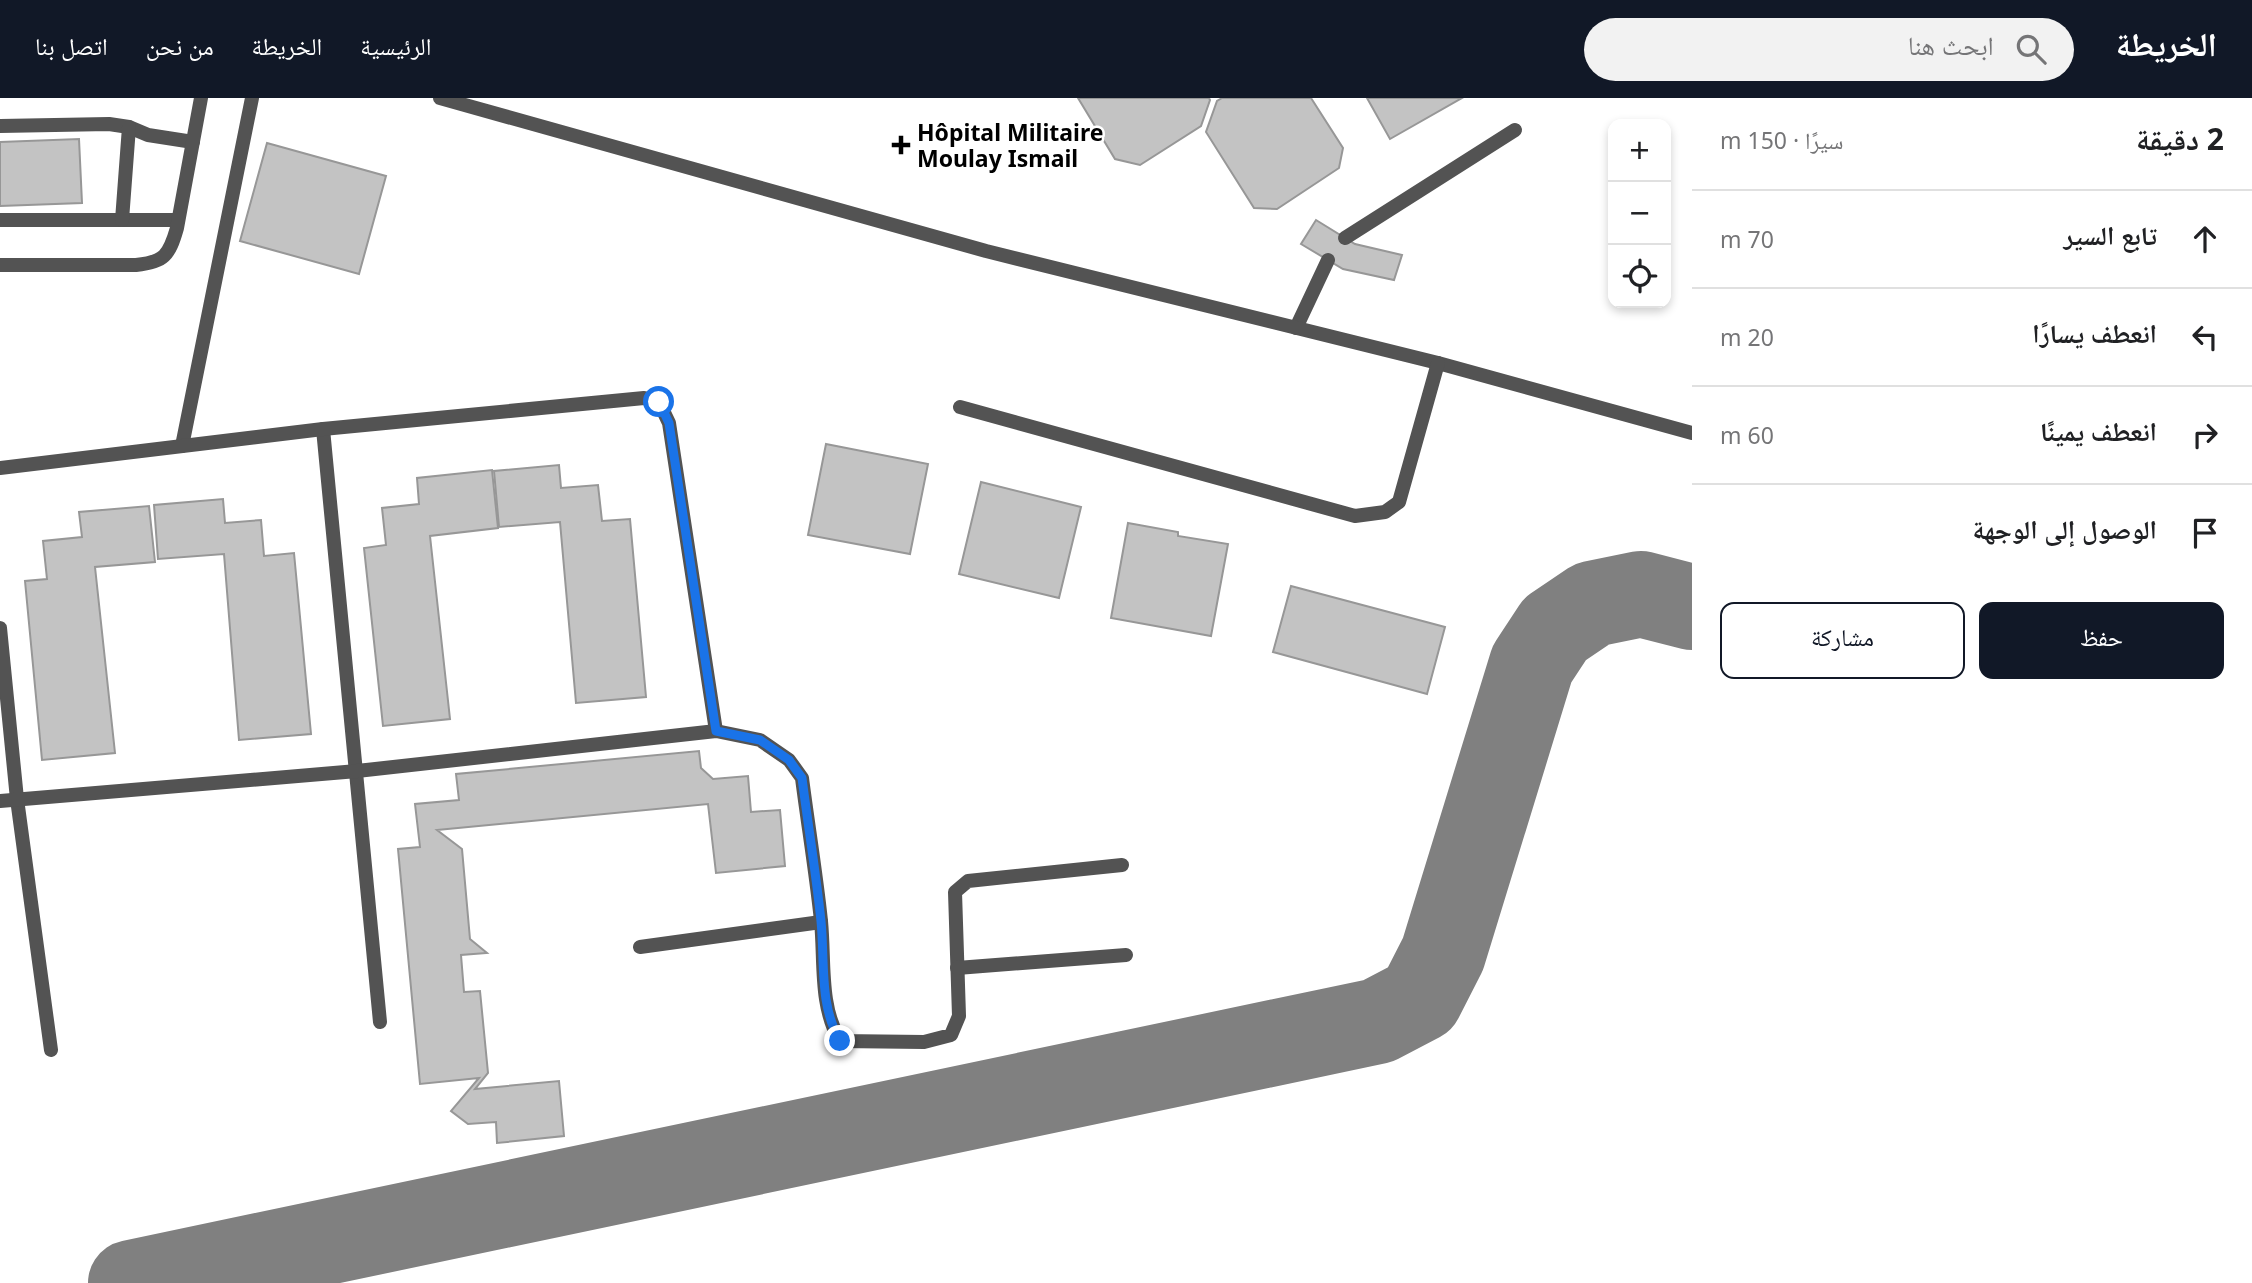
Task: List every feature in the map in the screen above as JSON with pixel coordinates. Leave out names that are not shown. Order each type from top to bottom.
[{"type":"street","points":[[0,265],[152,263],[164,258],[178,220],[201,98]]},
{"type":"street","points":[[182,446],[252,98]]},
{"type":"street","points":[[440,98],[986,251],[1438,363],[1692,433]]},
{"type":"street","points":[[0,126],[109,124],[129,127],[148,135],[193,142]]},
{"type":"street","points":[[122,220],[129,127]]},
{"type":"street","points":[[1345,238],[1515,130]]},
{"type":"street","points":[[0,220],[178,220]]},
{"type":"street","points":[[1296,328],[1328,260]]},
{"type":"street","points":[[960,407],[1354,516],[1385,512],[1399,502],[1438,363]]},
{"type":"street","points":[[0,468],[323,429],[644,398],[659,402],[669,423],[716,731]]},
{"type":"street","points":[[323,429],[380,1022]]},
{"type":"street","points":[[0,628],[17,799],[51,1050]]},
{"type":"street","points":[[0,800],[357,771],[716,731],[760,740],[789,760],[802,778],[821,922],[826,1002],[830,1024],[840,1041],[924,1042],[951,1034],[959,1016],[955,892],[968,881],[1122,865]]},
{"type":"street","points":[[640,947],[821,922]]},
{"type":"street","points":[[957,968],[1126,955]]},
{"type":"building","points":[[1078,98],[1210,100],[1201,126],[1140,165],[1115,159]]},
{"type":"building","points":[[1222,98],[1311,98],[1343,148],[1339,168],[1277,209],[1254,208],[1206,132],[1217,101]]},
{"type":"building","points":[[1367,98],[1462,98],[1390,139]]},
{"type":"building","points":[[79,139],[82,203],[0,206],[0,142]]},
{"type":"building","points":[[267,143],[386,176],[359,274],[240,241]]},
{"type":"building","points":[[1316,220],[1355,244],[1402,255],[1394,280],[1343,269],[1301,244]]},
{"type":"building","points":[[826,444],[928,464],[910,554],[808,535]]},
{"type":"building","points":[[559,465],[561,488],[598,485],[602,521],[630,519],[646,697],[576,703],[560,522],[499,527],[494,471]]},
{"type":"building","points":[[492,470],[498,528],[430,536],[450,719],[383,726],[364,548],[386,545],[382,508],[419,504],[417,478]]},
{"type":"building","points":[[981,482],[1081,507],[1059,598],[959,574]]},
{"type":"building","points":[[223,499],[225,523],[261,520],[264,556],[294,553],[311,734],[239,740],[224,554],[158,559],[154,505]]},
{"type":"building","points":[[149,506],[155,562],[95,567],[115,753],[42,760],[25,581],[47,579],[43,541],[82,537],[79,512]]},
{"type":"building","points":[[1128,523],[1178,532],[1178,536],[1228,544],[1211,636],[1111,618]]},
{"type":"building","points":[[1291,586],[1445,627],[1427,694],[1273,652]]},
{"type":"building","points":[[699,751],[701,768],[713,779],[748,776],[751,812],[780,810],[785,866],[716,873],[708,804],[437,830],[462,849],[470,939],[487,953],[461,955],[464,992],[480,991],[488,1073],[475,1089],[559,1081],[564,1136],[497,1143],[496,1122],[468,1124],[451,1111],[479,1078],[420,1084],[398,849],[420,847],[415,804],[459,800],[456,774]]},
{"type":"taxiway","points":[[131,1283],[1378,1021],[1420,999],[1443,954],[1532,664],[1555,629],[1592,604],[1641,594],[1692,607]]},
{"type":"place","name":"Hôpital Militaire Moulay Ismail","points":[[901,145]]},
{"type":"route","points":[[659,402],[669,423],[716,731],[760,740],[789,760],[802,778],[821,922],[826,1002],[830,1024],[840,1041]]}]
